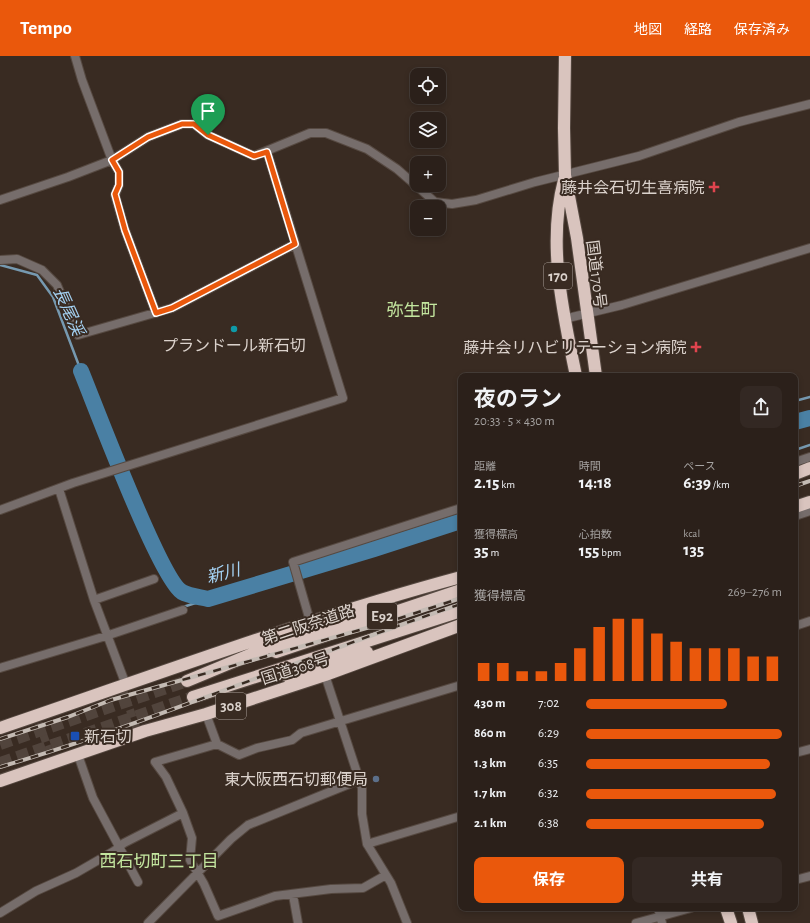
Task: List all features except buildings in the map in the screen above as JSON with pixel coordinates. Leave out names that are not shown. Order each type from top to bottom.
[{"type":"highway","name":"国道170号","points":[[565,56],[565,175],[576,238],[596,373]]},
{"type":"highway","name":"国道170号","points":[[565,175],[559,201],[559,284],[564,319],[575,373]]},
{"type":"highway","points":[[798,469],[810,465]]},
{"type":"highway","points":[[798,473],[810,468]]},
{"type":"highway","points":[[798,478],[810,474]]},
{"type":"highway","points":[[798,507],[810,509]]},
{"type":"highway","points":[[0,728],[38,719],[126,685],[310,621],[385,597],[458,577]]},
{"type":"highway","name":"第二阪奈道路","points":[[458,581],[300,634],[187,681],[458,591]]},
{"type":"highway","name":"E92","points":[[458,613],[193,698],[312,670],[458,622]]},
{"type":"highway","name":"国道308号","points":[[0,781],[53,761],[78,755],[144,731],[206,714],[325,675],[458,626]]},
{"type":"highway","points":[[727,911],[731,923]]},
{"type":"highway","points":[[749,911],[752,923]]},
{"type":"street","points":[[75,56],[82,80],[112,160],[119,172],[119,185],[115,194],[125,230],[156,313]]},
{"type":"street","points":[[0,200],[68,178],[112,160],[148,137],[182,124],[194,124],[208,135],[254,156],[267,152],[310,133],[326,133],[367,149],[397,169],[435,202],[452,204],[476,200],[639,156],[739,122],[810,104]]},
{"type":"street","points":[[0,510],[80,481],[343,398],[267,152]]},
{"type":"street","points":[[0,260],[17,259],[42,270],[57,285],[78,335],[172,308],[295,244]]},
{"type":"street","points":[[564,319],[586,315],[810,248]]},
{"type":"street","points":[[798,461],[810,457]]},
{"type":"street","points":[[59,489],[106,636],[126,685]]},
{"type":"street","points":[[310,621],[293,562],[458,509]]},
{"type":"street","points":[[798,515],[810,509]]},
{"type":"street","points":[[94,600],[154,579]]},
{"type":"street","points":[[0,668],[106,636],[183,610]]},
{"type":"street","points":[[798,625],[810,621]]},
{"type":"street","points":[[325,675],[362,788],[362,814],[367,844],[386,874],[407,923]]},
{"type":"street","points":[[386,874],[363,888],[331,889],[293,895],[275,896],[219,919],[204,884],[196,873],[190,860],[192,838],[183,813],[166,777],[155,762],[217,744],[239,755],[257,748],[292,740],[301,733],[340,720],[458,686]]},
{"type":"street","points":[[206,714],[217,744]]},
{"type":"street","points":[[798,752],[810,749]]},
{"type":"street","points":[[78,755],[93,798],[138,882]]},
{"type":"street","points":[[148,923],[196,873],[231,839],[248,825],[359,780]]},
{"type":"street","points":[[0,913],[36,891],[76,873],[120,847],[124,843],[183,813]]},
{"type":"street","points":[[367,844],[458,817]]},
{"type":"street","points":[[798,879],[810,876]]},
{"type":"street","points":[[293,895],[298,923]]},
{"type":"street","points":[[636,923],[679,911]]},
{"type":"waterway","name":"長尾渓","points":[[0,265],[37,275],[53,297],[81,371]]},
{"type":"waterway","name":"新川","points":[[81,371],[144,525],[172,580],[182,592],[208,599],[458,522]]},
{"type":"waterway","points":[[798,400],[810,397]]},
{"type":"waterway","name":"新川","points":[[798,421],[810,418]]},
{"type":"waterway","points":[[798,449],[810,445]]},
{"type":"waterway","points":[[183,607],[208,599]]},
{"type":"tunnel","points":[[0,744],[187,681]]},
{"type":"tunnel","points":[[122,687],[138,733]]},
{"type":"tunnel","points":[[0,763],[193,697]]},
{"type":"tunnel","points":[[39,723],[52,759]]},
{"type":"railway","points":[[798,485],[810,481]]},
{"type":"railway","points":[[0,739],[68,717],[111,700],[388,622],[458,599]]},
{"type":"railway","points":[[0,767],[58,749],[174,709],[458,605]]},
{"type":"place","name":"藤井会石切生喜病院","points":[[714,187]]},
{"type":"place","name":"プランドール新石切","points":[[234,329]]},
{"type":"place","name":"藤井会リハビリテーション病院","points":[[696,347]]},
{"type":"place","name":"新石切","points":[[75,736]]},
{"type":"place","name":"東大阪西石切郵便局","points":[[376,779]]},
{"type":"district","name":"弥生町","points":[[412,310]]},
{"type":"district","name":"西石切町三丁目","points":[[159,861]]},
{"type":"route","points":[[182,124],[194,124],[208,135],[254,156],[267,152],[295,244],[172,308],[156,313],[125,230],[115,194],[119,185],[119,172],[112,160],[148,137],[182,124]]}]
